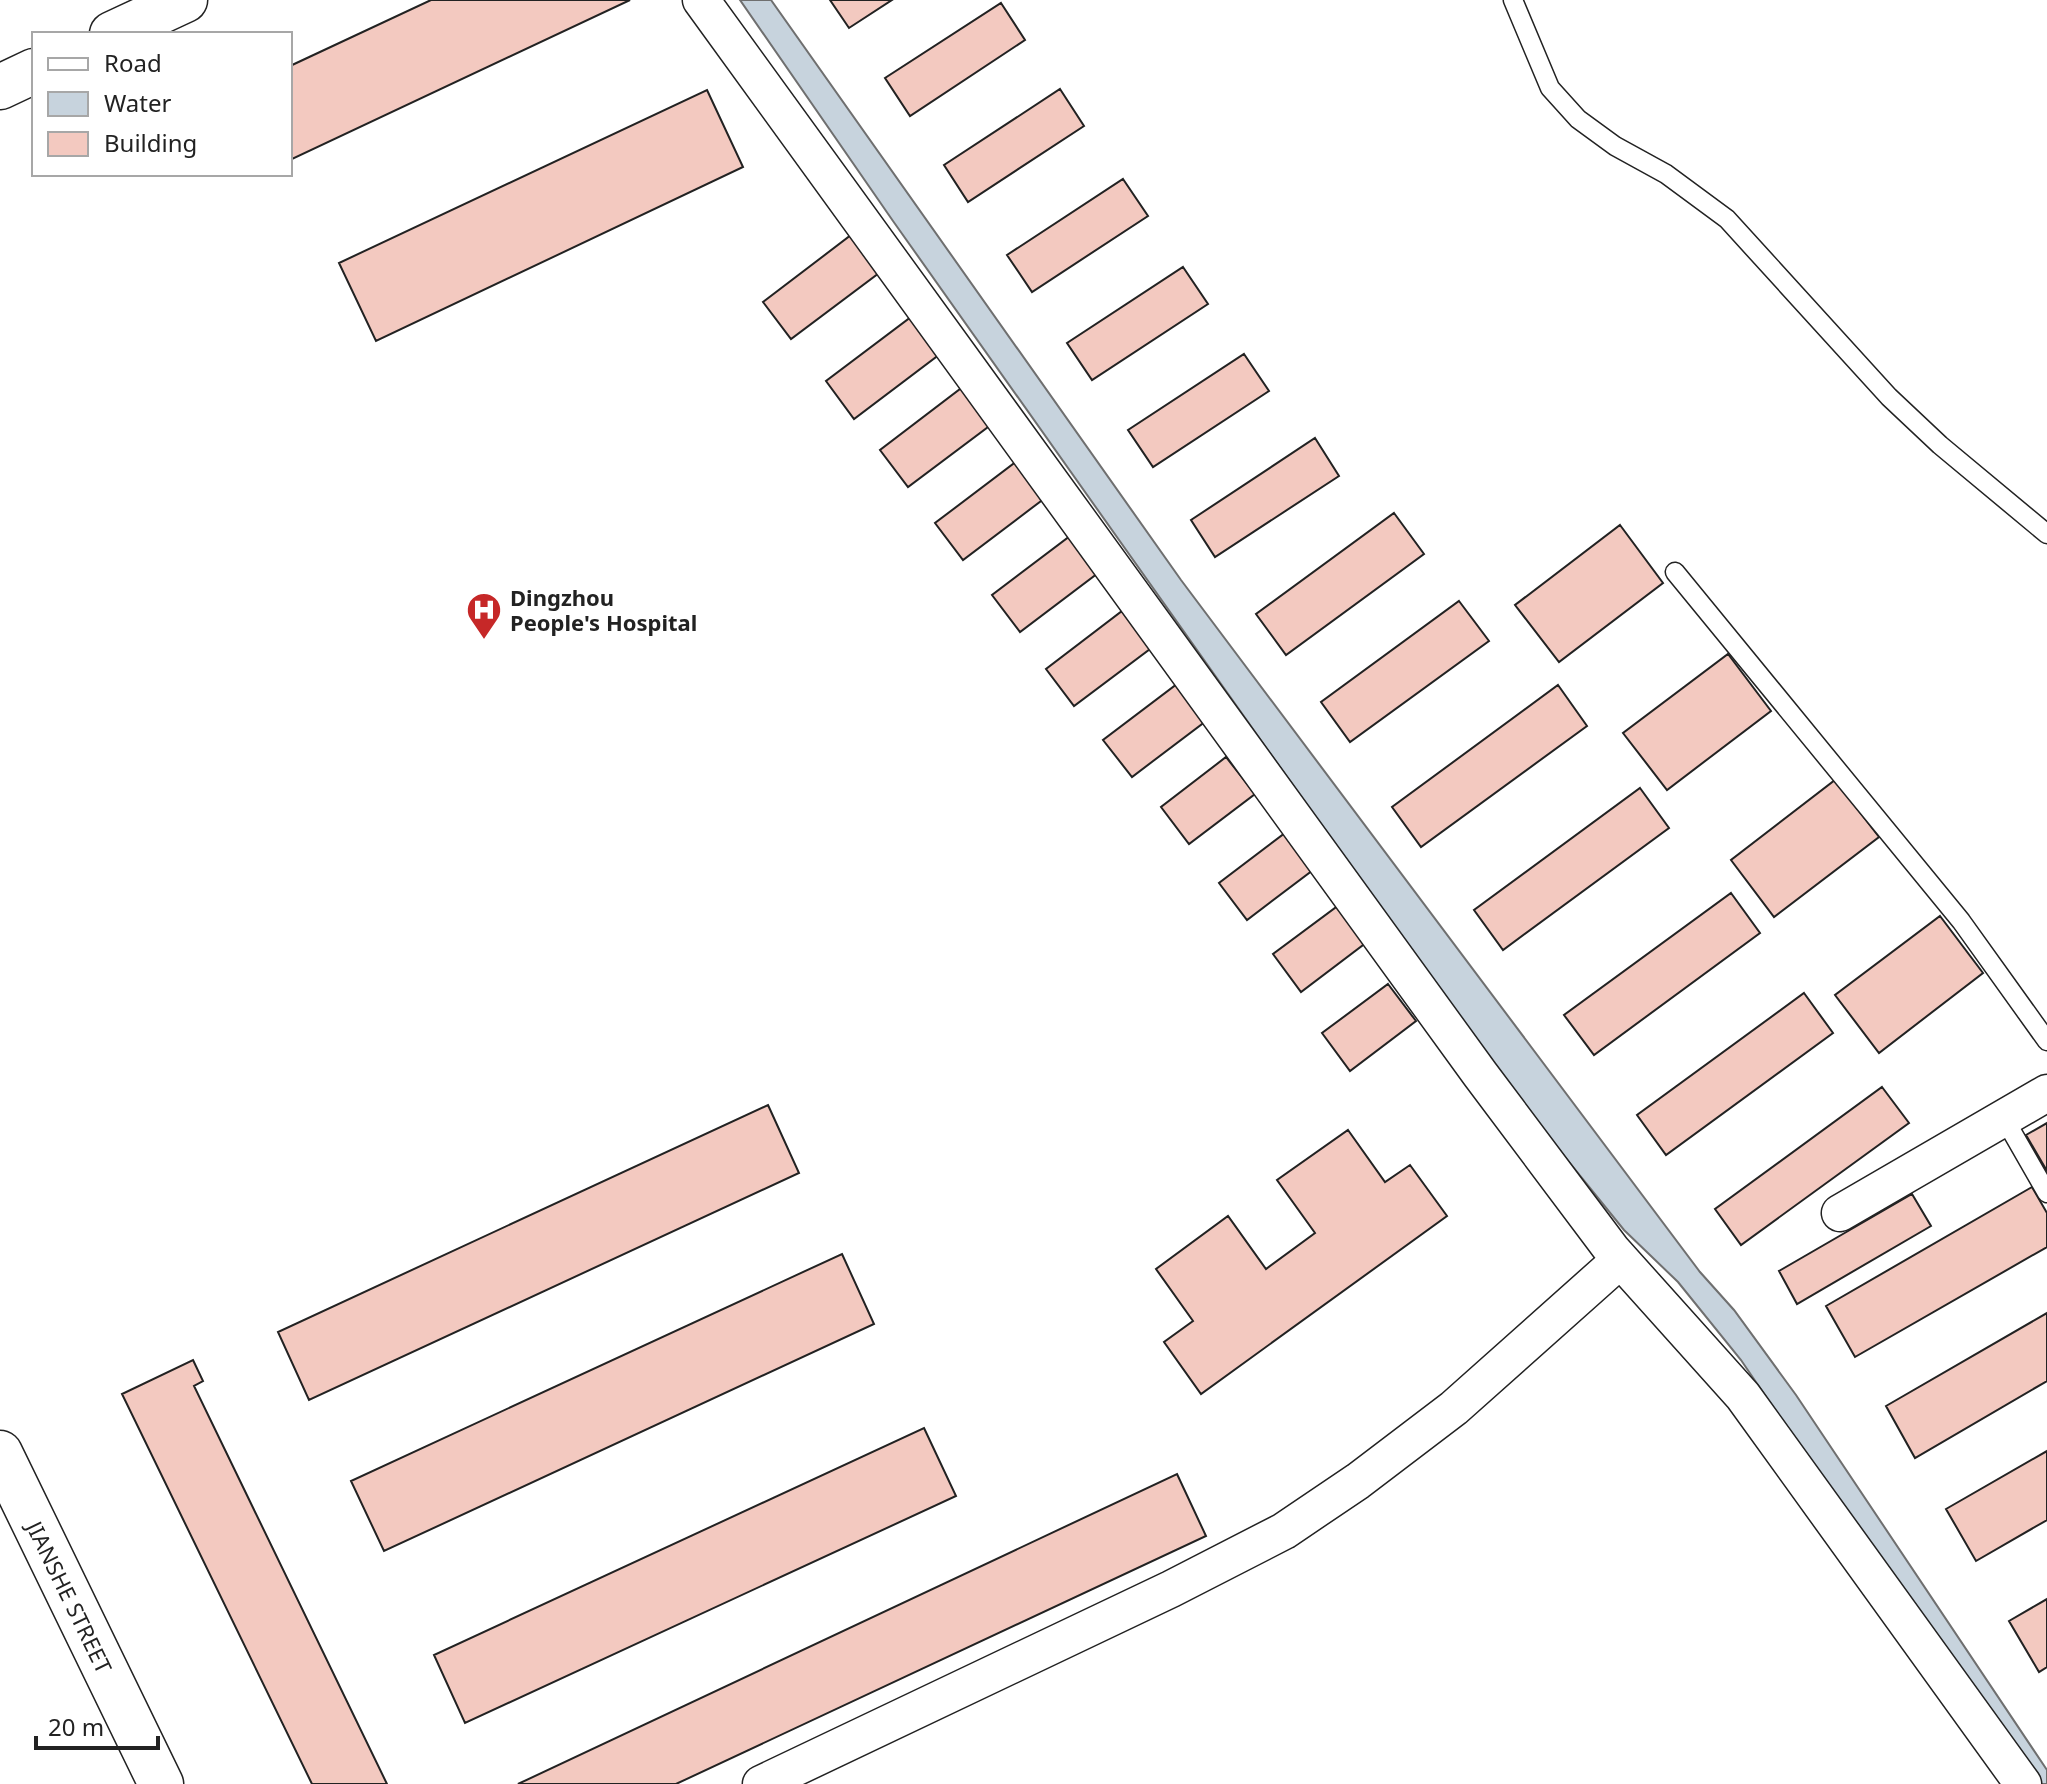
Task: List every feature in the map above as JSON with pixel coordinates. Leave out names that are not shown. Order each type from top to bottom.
[{"type":"street","points":[[116,32],[185,0]]},
{"type":"street","points":[[701,0],[1480,1074],[1620,1260],[1743,1396],[2023,1784]]},
{"type":"street","points":[[0,87],[32,72]]},
{"type":"street","points":[[1840,1213],[2047,1093]]},
{"type":"street","points":[[761,1784],[1157,1596],[1284,1531],[1358,1481],[1454,1408],[1620,1260]]},
{"type":"street","name":"JIANSHE STREET","points":[[0,1453],[161,1784]]},
{"type":"lane","points":[[1513,0],[1550,88],[1578,119],[1615,146],[1666,174],[1727,219],[1889,397],[1940,445],[2047,534]]},
{"type":"lane","points":[[1675,572],[1961,921],[2047,1041]]},
{"type":"lane","points":[[2004,1118],[2047,1193]]},
{"type":"water","points":[[740,0],[771,0],[1181,580],[1700,1272],[1734,1310],[1796,1395],[2047,1770],[2047,1784],[2028,1784],[1741,1360],[1678,1282],[1624,1230],[1496,1072]]},
{"type":"building","points":[[431,0],[630,0],[292,159],[292,65]]},
{"type":"building","points":[[830,0],[892,0],[849,28]]},
{"type":"building","points":[[1001,3],[1025,40],[910,116],[885,78]]},
{"type":"building","points":[[1060,89],[1084,126],[968,202],[944,165]]},
{"type":"building","points":[[707,90],[743,167],[376,341],[339,263]]},
{"type":"building","points":[[1123,179],[1148,216],[1032,292],[1007,255]]},
{"type":"building","points":[[851,235],[879,273],[791,339],[763,302]]},
{"type":"building","points":[[1183,267],[1208,304],[1092,380],[1067,343]]},
{"type":"building","points":[[911,317],[940,354],[854,419],[826,381]]},
{"type":"building","points":[[1244,354],[1269,391],[1153,467],[1128,430]]},
{"type":"building","points":[[964,386],[992,424],[908,487],[880,450]]},
{"type":"building","points":[[1315,438],[1339,476],[1215,557],[1191,520]]},
{"type":"building","points":[[1017,461],[1045,498],[963,560],[935,523]]},
{"type":"building","points":[[1394,513],[1424,554],[1286,655],[1256,614]]},
{"type":"building","points":[[1620,525],[1663,583],[1559,662],[1515,605]]},
{"type":"building","points":[[1074,533],[1102,570],[1020,632],[992,595]]},
{"type":"building","points":[[1459,601],[1489,641],[1350,742],[1321,702]]},
{"type":"building","points":[[1122,611],[1150,649],[1074,706],[1046,669]]},
{"type":"building","points":[[1728,654],[1771,711],[1667,790],[1623,733]]},
{"type":"building","points":[[1177,684],[1206,721],[1132,777],[1103,740]]},
{"type":"building","points":[[1558,685],[1587,726],[1421,847],[1392,807]]},
{"type":"building","points":[[1226,757],[1255,794],[1189,844],[1161,807]]},
{"type":"building","points":[[1835,780],[1879,837],[1774,917],[1731,860]]},
{"type":"building","points":[[1640,788],[1669,828],[1503,950],[1474,910]]},
{"type":"building","points":[[1285,833],[1313,870],[1247,920],[1219,883]]},
{"type":"building","points":[[1731,893],[1760,933],[1594,1055],[1564,1015]]},
{"type":"building","points":[[1339,905],[1367,942],[1301,992],[1273,954]]},
{"type":"building","points":[[1940,916],[1983,973],[1879,1053],[1835,995]]},
{"type":"building","points":[[1388,984],[1416,1021],[1350,1071],[1322,1033]]},
{"type":"building","points":[[1804,993],[1833,1033],[1666,1155],[1637,1115]]},
{"type":"building","points":[[1882,1087],[1909,1123],[1741,1245],[1715,1209]]},
{"type":"building","points":[[768,1105],[799,1173],[309,1400],[278,1332]]},
{"type":"building","points":[[2047,1123],[2047,1171],[2026,1135]]},
{"type":"building","points":[[1348,1130],[1385,1182],[1410,1165],[1447,1216],[1201,1394],[1164,1342],[1193,1321],[1156,1269],[1228,1216],[1266,1269],[1315,1233],[1277,1180]]},
{"type":"building","points":[[2032,1187],[2047,1213],[2047,1247],[1855,1357],[1826,1306]]},
{"type":"building","points":[[1912,1194],[1931,1226],[1797,1304],[1779,1271]]},
{"type":"building","points":[[842,1254],[874,1324],[384,1551],[351,1481]]},
{"type":"building","points":[[2047,1313],[2047,1381],[1915,1458],[1886,1406]]},
{"type":"building","points":[[193,1360],[203,1381],[194,1386],[387,1784],[312,1784],[122,1394]]},
{"type":"building","points":[[924,1428],[956,1496],[465,1723],[434,1655]]},
{"type":"building","points":[[2047,1451],[2047,1520],[1976,1561],[1946,1509]]},
{"type":"building","points":[[1177,1474],[1206,1536],[676,1784],[518,1784]]},
{"type":"building","points":[[2047,1599],[2047,1667],[2039,1672],[2009,1621]]},
{"type":"place","name":"Dingzhou People's Hospital","points":[[484,641]]}]
